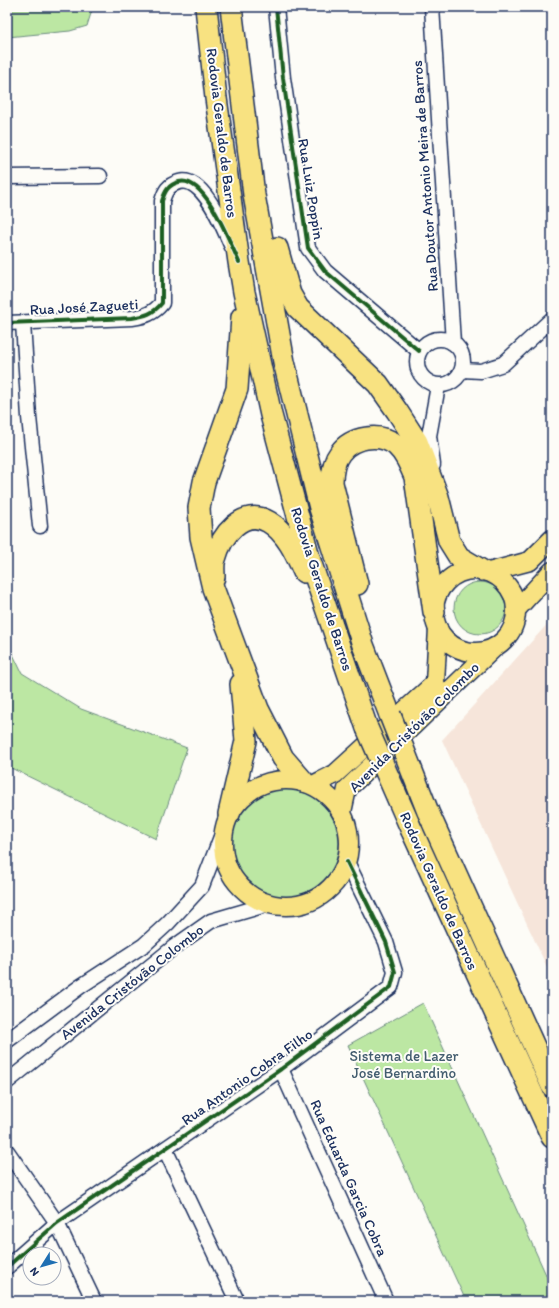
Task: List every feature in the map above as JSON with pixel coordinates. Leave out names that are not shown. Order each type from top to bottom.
[{"type":"highway","name":"Rodovia Geraldo de Barros","points":[[206,7],[216,98],[244,292],[271,415],[310,561],[367,728],[412,831],[552,1137]]},
{"type":"highway","name":"Rodovia Geraldo de Barros","points":[[231,7],[254,195],[284,362],[320,508],[363,645],[428,812],[552,1086]]},
{"type":"highway","points":[[239,72],[254,127],[266,200],[283,274],[290,294],[298,308],[378,384],[417,442],[438,497],[449,541],[459,557],[485,571]]},
{"type":"highway","points":[[244,292],[237,389],[204,482],[199,508],[201,537],[213,588],[273,740],[283,758],[308,783]]},
{"type":"highway","points":[[389,714],[332,483],[332,473],[336,459],[341,451],[355,442],[369,437],[384,438],[396,445],[407,458],[415,477],[421,508],[436,620]]},
{"type":"highway","points":[[213,588],[214,560],[226,535],[239,521],[248,518],[254,517],[270,522],[280,530],[299,560],[351,679]]},
{"type":"highway","points":[[226,822],[246,741],[240,659]]},
{"type":"main road","points":[[485,571],[500,578],[509,587],[514,598],[516,610],[515,624],[508,636],[495,647],[485,651],[471,652],[457,648],[446,640],[436,620],[435,600],[440,589],[448,580],[469,570],[485,571],[530,562],[552,539]]},
{"type":"main road","points":[[516,610],[552,571]]},
{"type":"main road","name":"Avenida Cristóvão Colombo","points":[[308,783],[335,774],[435,682],[436,620]]},
{"type":"main road","name":"Avenida Cristóvão Colombo","points":[[342,812],[347,789],[495,647]]},
{"type":"main road","points":[[288,779],[308,783],[323,789],[342,812],[350,843],[347,862],[340,877],[330,889],[316,899],[301,905],[285,907],[269,904],[254,898],[241,888],[225,861],[222,845],[226,822],[237,802],[247,792],[260,784],[274,780],[288,779]]},
{"type":"street","name":"Rua Luiz Poppin","points":[[276,7],[283,78],[308,248],[326,271],[419,351]]},
{"type":"street","name":"Rua Doutor Antonio Meira de Barros","points":[[432,7],[453,343]]},
{"type":"street","points":[[7,177],[100,176]]},
{"type":"street","name":"Rua José Zagueti","points":[[7,323],[132,318],[146,315],[156,310],[162,303],[162,201],[166,189],[178,182],[182,181],[192,184],[201,191],[210,203],[239,262]]},
{"type":"street","points":[[462,370],[481,371],[503,364],[552,318]]},
{"type":"street","points":[[23,323],[29,417],[40,526]]},
{"type":"street","points":[[446,339],[453,343],[462,355],[462,370],[452,382],[438,386],[424,380],[416,366],[419,351],[430,340],[446,339]]},
{"type":"street","points":[[438,386],[429,436],[438,497]]},
{"type":"street","name":"Avenida Cristóvão Colombo","points":[[7,1041],[82,986],[144,945],[168,924],[202,886],[226,822]]},
{"type":"street","name":"Rua Antonio Cobra Filho","points":[[7,1267],[57,1223],[281,1069],[391,987],[395,972],[386,942],[347,862]]},
{"type":"street","name":"Avenida Cristóvão Colombo","points":[[7,1082],[174,947],[211,921],[269,904]]},
{"type":"street","name":"Rua Eduarda Garcia Cobra","points":[[281,1069],[386,1301]]},
{"type":"street","points":[[165,1149],[237,1301]]},
{"type":"street","points":[[7,1151],[57,1223],[94,1301]]},
{"type":"shaded area","points":[[552,619],[552,978],[442,740]]},
{"type":"green space","points":[[7,7],[93,7],[87,26],[70,31],[7,37]]},
{"type":"green space","points":[[475,582],[485,582],[499,589],[506,603],[506,613],[499,627],[485,634],[475,634],[465,630],[458,623],[454,613],[454,603],[458,593],[465,586]]},
{"type":"green space","points":[[7,642],[22,673],[81,709],[187,748],[156,839],[7,766]]},
{"type":"green space","points":[[285,789],[306,793],[323,805],[335,822],[339,843],[335,864],[323,881],[306,893],[285,897],[264,893],[247,881],[235,864],[231,843],[235,822],[247,805],[264,793]]},
{"type":"green space","name":"Sistema de Lazer José Bernardino","points":[[423,1003],[552,1288],[552,1301],[466,1301],[348,1045]]},
{"type":"cycle path","points":[[276,7],[283,78],[308,248],[325,271],[419,351]]},
{"type":"cycle path","points":[[7,323],[132,318],[145,315],[155,310],[162,303],[162,201],[164,194],[168,189],[172,185],[179,182],[189,183],[198,189],[207,199],[223,226],[239,262]]},
{"type":"cycle path","points":[[7,1267],[57,1223],[281,1069],[391,987],[395,972],[386,942],[347,862]]}]
